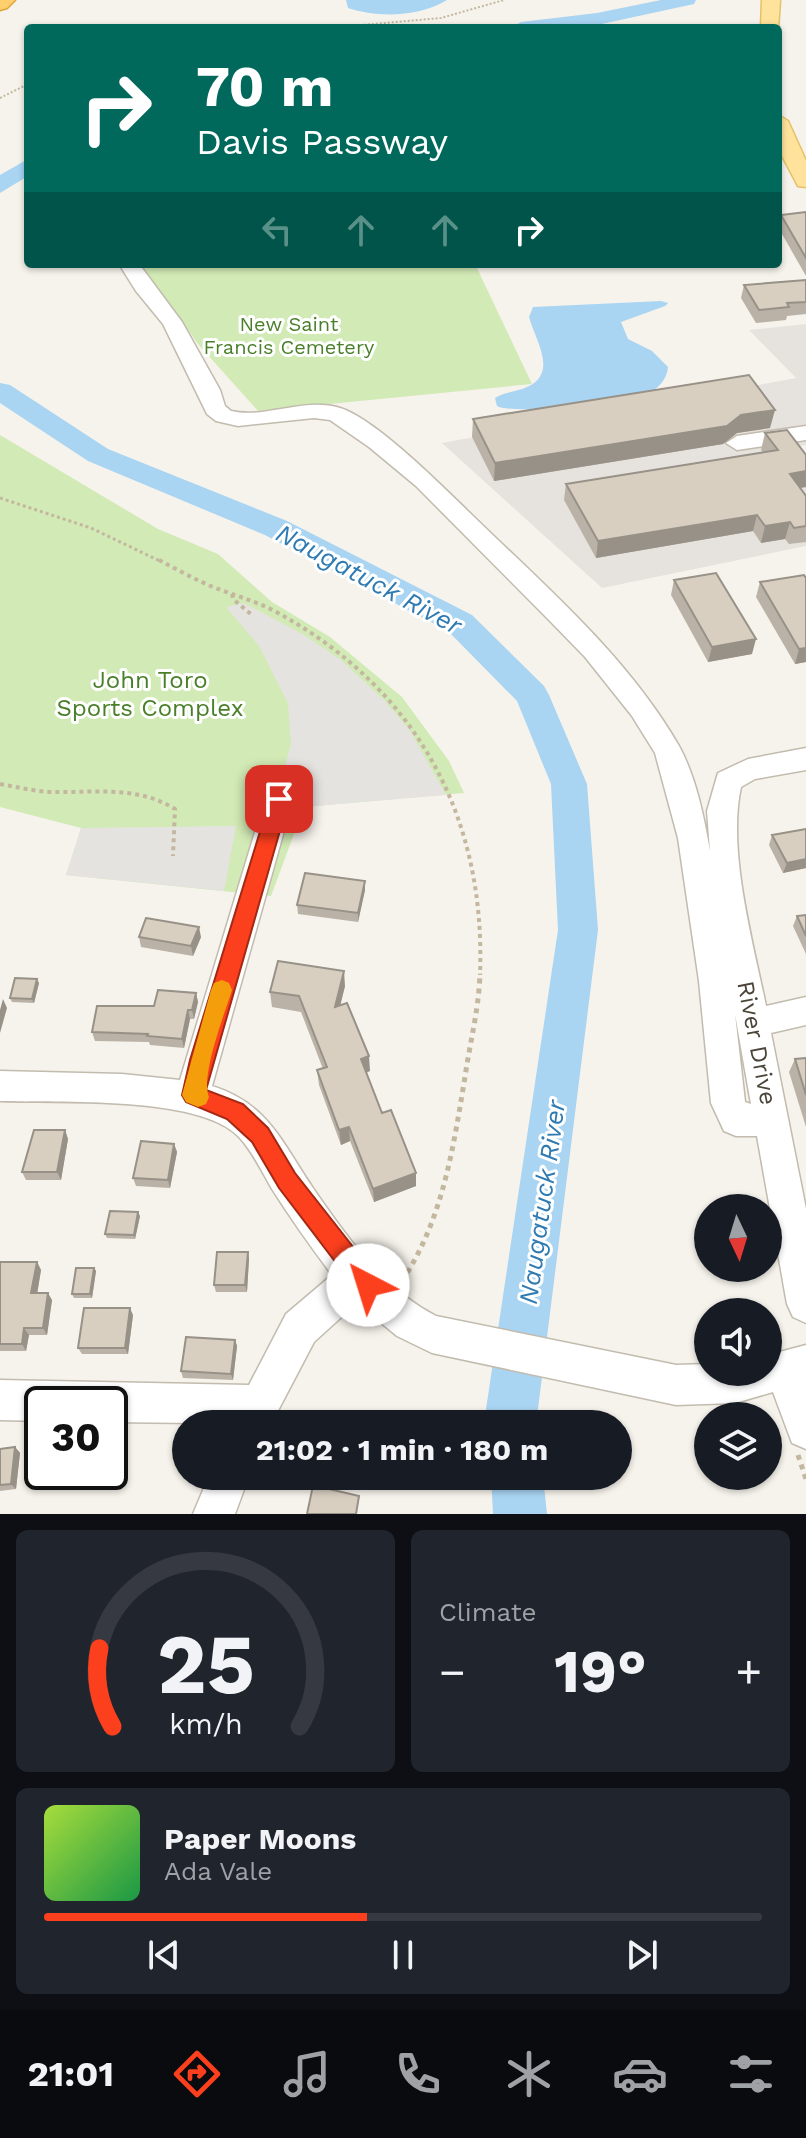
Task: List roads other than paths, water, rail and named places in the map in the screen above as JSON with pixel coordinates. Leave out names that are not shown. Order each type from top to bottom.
[{"type":"highway","points":[[0,4],[5,0]]},
{"type":"main road","points":[[770,24],[771,0]]},
{"type":"main road","points":[[782,130],[806,181]]},
{"type":"street","points":[[131,268],[178,331],[209,390],[215,409],[224,416],[238,419],[314,411],[336,414],[377,442],[424,481],[557,613],[594,651],[642,709],[668,752],[681,788],[693,838],[715,981],[728,1103],[736,1120],[771,1120]]},
{"type":"street","points":[[737,443],[806,433]]},
{"type":"street","name":"River Drive","points":[[806,759],[748,770],[728,781],[721,811],[729,897],[806,1304]]},
{"type":"street","points":[[193,1095],[279,799]]},
{"type":"street","points":[[753,1023],[806,1011]]},
{"type":"street","points":[[0,1086],[193,1095],[235,1112],[260,1135],[287,1181],[373,1290],[419,1329],[646,1379],[701,1386],[735,1383],[796,1368],[806,1429]]},
{"type":"street","points":[[256,1410],[300,1328],[325,1303],[373,1290]]},
{"type":"street","points":[[0,1400],[172,1410]]},
{"type":"street","points":[[214,1514],[223,1490]]},
{"type":"water","points":[[346,0],[447,0],[411,13],[385,14],[348,8]]},
{"type":"water","points":[[668,303],[621,322],[628,339],[652,351],[668,367],[666,376],[655,390],[619,402],[572,407],[525,409],[497,406],[495,398],[527,387],[537,381],[542,373],[542,355],[529,317],[533,307]]},
{"type":"waterway","name":"Naugatuck River","points":[[555,24],[597,19],[687,0]]},
{"type":"waterway","name":"Naugatuck River","points":[[0,186],[24,169]]},
{"type":"waterway","name":"Naugatuck River","points":[[0,391],[98,455],[276,528],[460,623],[532,695],[569,784],[578,930],[512,1410]]},
{"type":"waterway","name":"Naugatuck River","points":[[518,1490],[520,1514]]},
{"type":"park label","name":"New Saint Francis Cemetery","points":[[289,336]]},
{"type":"park label","name":"John Toro Sports Complex","points":[[150,694]]}]
